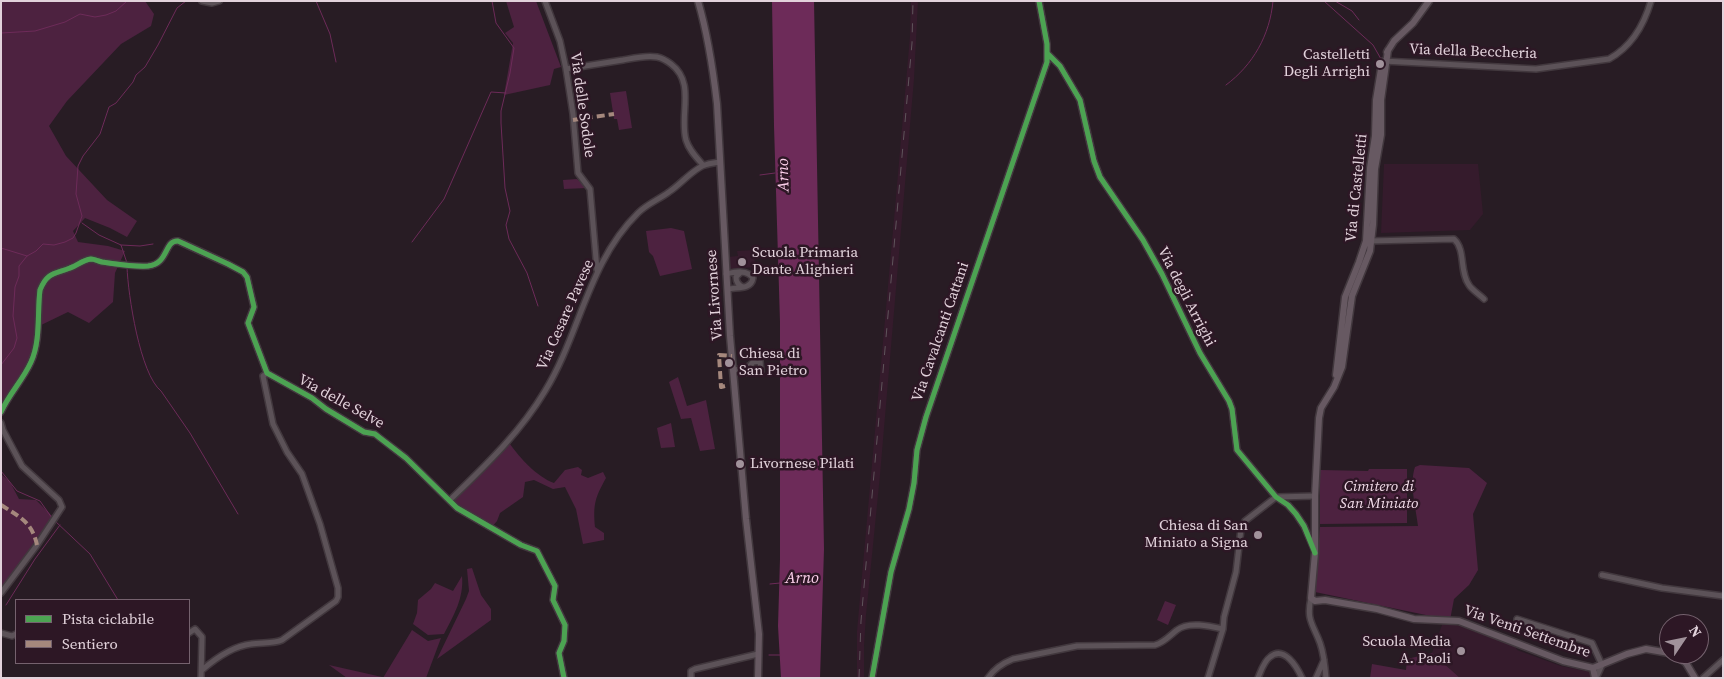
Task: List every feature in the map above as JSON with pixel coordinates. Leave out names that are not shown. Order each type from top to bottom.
[{"type":"main road","name":"Via Livornese","points":[[698,1],[714,72],[733,370],[746,519],[759,634],[758,678]]},
{"type":"main road","name":"Via di Castelletti","points":[[1311,595],[1315,553],[1319,418],[1321,408],[1334,387],[1342,367],[1352,296],[1367,262],[1370,168],[1375,136],[1376,100],[1388,50],[1430,1]]},
{"type":"main road","name":"Via Venti Settembre","points":[[1311,595],[1325,600],[1377,608],[1414,619],[1459,621],[1563,661],[1593,668],[1627,654],[1646,649],[1659,651]]},
{"type":"main road","points":[[1687,664],[1695,678]]},
{"type":"main road","points":[[1593,668],[1596,678]]},
{"type":"street","points":[[202,1],[212,3],[218,1]]},
{"type":"street","name":"Via delle Sodole","points":[[545,1],[560,41],[566,69],[573,114],[578,173],[590,189],[597,271]]},
{"type":"street","name":"Via Cavalcanti Cattani","points":[[872,678],[891,572],[909,509],[914,484],[917,450],[926,416],[1042,80],[1048,54],[1039,1]]},
{"type":"street","name":"Via della Beccheria","points":[[1384,61],[1536,69],[1609,59],[1618,54],[1633,39],[1640,28],[1651,1]]},
{"type":"street","name":"Via degli Arrighi","points":[[1048,54],[1060,66],[1080,100],[1094,161],[1100,177],[1143,240],[1162,274],[1200,353],[1229,401],[1232,408],[1237,450],[1276,497],[1288,505],[1296,514],[1304,526],[1315,553]]},
{"type":"street","points":[[566,69],[643,57],[658,57],[667,61],[675,67],[686,88],[686,141],[691,151],[703,165]]},
{"type":"street","name":"Via Cesare Pavese","points":[[450,500],[495,457],[544,393],[561,364],[597,271],[612,245],[637,214],[650,203],[668,193],[703,165],[720,162]]},
{"type":"street","points":[[1368,241],[1454,239],[1459,243],[1468,285],[1484,299]]},
{"type":"street","points":[[1,412],[5,402],[25,374],[34,356],[42,284],[48,277],[58,271],[92,259],[125,265],[149,266],[160,262],[165,256],[170,243],[178,241],[228,264],[247,277],[254,307],[248,323],[267,373],[263,376],[273,424],[286,452],[302,474],[320,524],[338,588],[338,597],[336,601],[282,640],[238,647],[224,654],[202,670]]},
{"type":"street","points":[[743,272],[737,275],[736,281],[739,285],[746,287]]},
{"type":"street","points":[[726,274],[743,272],[748,273],[753,278],[752,284],[746,287],[728,289]]},
{"type":"street","points":[[733,370],[744,369]]},
{"type":"street","name":"Via delle Selve","points":[[267,373],[312,398],[326,409],[364,432],[375,434],[406,458],[457,508],[468,516],[540,555],[555,586],[553,600],[565,625],[564,641],[559,653],[564,678]]},
{"type":"street","points":[[1,423],[22,466],[59,500],[62,507],[37,545],[1,593]]},
{"type":"street","points":[[1208,678],[1223,629],[1224,617],[1236,572],[1241,530],[1245,521],[1276,497],[1316,496]]},
{"type":"street","points":[[1602,575],[1662,588],[1723,596]]},
{"type":"street","points":[[1311,595],[1310,620],[1320,642],[1326,678]]},
{"type":"street","name":"Via Venti Settembre","points":[[1518,619],[1578,640],[1589,641],[1594,646],[1602,665]]},
{"type":"street","points":[[988,678],[998,668],[1012,659],[1078,646],[1154,645],[1164,642],[1178,629],[1185,626],[1210,626],[1223,629]]},
{"type":"street","points":[[190,632],[195,629],[202,637],[201,678]]},
{"type":"street","points":[[1,633],[12,636],[15,634]]},
{"type":"street","points":[[690,678],[691,671],[695,669],[758,654]]},
{"type":"street","points":[[1258,678],[1269,657],[1275,654],[1282,654],[1294,664],[1302,678]]},
{"type":"street","points":[[1316,678],[1324,660]]},
{"type":"street","points":[[1703,678],[1723,660]]},
{"type":"street","points":[[1596,678],[1602,665]]},
{"type":"shaded area","points":[[911,1],[918,1],[914,79],[866,615],[864,678],[857,678],[857,631],[910,36]]},
{"type":"shaded area","points":[[1384,164],[1478,164],[1483,214],[1470,230],[1381,233]]},
{"type":"shaded area","name":"Scuola Primaria Dante Alighieri","points":[[754,250],[755,267],[729,269],[728,257],[738,256],[737,251]]},
{"type":"shaded area","points":[[1442,625],[1457,625],[1515,646],[1517,650],[1561,666],[1592,672],[1592,678],[1460,678],[1432,653]]},
{"type":"green space","points":[[1,1],[145,1],[154,14],[151,26],[121,44],[67,101],[49,126],[66,156],[107,200],[137,221],[127,237],[85,218],[73,231],[78,242],[108,246],[125,251],[115,273],[113,302],[89,323],[68,312],[37,327],[34,356],[5,402],[1,403]]},
{"type":"green space","points":[[506,1],[536,1],[561,67],[554,69],[550,85],[504,95],[513,43],[505,33],[514,27]]},
{"type":"green space","points":[[626,91],[632,128],[619,130],[617,119],[614,119],[610,93]]},
{"type":"green space","points":[[577,179],[587,188],[564,189],[563,180]]},
{"type":"green space","points":[[671,228],[684,231],[692,269],[660,276],[653,256],[649,252],[646,231]]},
{"type":"green space","points":[[678,377],[687,406],[706,400],[715,449],[700,451],[691,418],[681,419],[669,382]]},
{"type":"green space","points":[[671,423],[675,447],[661,448],[657,428]]},
{"type":"green space","points":[[510,444],[535,472],[554,483],[565,470],[578,467],[582,470],[581,475],[588,478],[603,472],[606,478],[597,496],[594,512],[595,527],[604,533],[604,540],[583,544],[576,509],[565,487],[553,489],[534,480],[525,482],[523,497],[500,513],[497,521],[491,528],[468,515],[450,500],[483,469],[485,470]]},
{"type":"green space","points":[[1420,465],[1469,468],[1487,483],[1473,514],[1478,570],[1469,585],[1454,599],[1450,620],[1315,592],[1320,527],[1418,526],[1413,474],[1415,467]]},
{"type":"green space","name":"Cimitero di San Miniato","points":[[1369,469],[1407,469],[1407,523],[1320,524],[1320,470],[1368,471]]},
{"type":"green space","points":[[1,474],[10,482],[19,499],[36,500],[55,519],[1,593]]},
{"type":"green space","points":[[472,568],[481,595],[491,609],[491,620],[437,659],[466,599],[469,591],[467,569]]},
{"type":"green space","points":[[462,576],[460,599],[444,634],[428,635],[413,624],[417,613],[418,600],[435,583],[453,591]]},
{"type":"green space","points":[[1165,601],[1176,605],[1168,625],[1157,620]]},
{"type":"green space","points":[[412,630],[428,641],[441,638],[426,678],[383,678]]},
{"type":"green space","points":[[1432,653],[1460,678],[1370,678],[1372,664],[1406,670],[1407,659]]},
{"type":"green space","points":[[329,665],[382,677],[382,678],[347,678]]},
{"type":"water","name":"Arno","points":[[772,1],[814,1],[824,549],[820,678],[781,678],[778,626],[780,559],[780,322]]},
{"type":"waterway","points":[[1,33],[35,31],[65,22],[80,14],[95,17],[106,15],[116,11],[127,1]]},
{"type":"waterway","points":[[1,365],[14,348],[17,338],[13,316],[19,266],[27,256],[43,244],[54,245],[73,238],[82,216],[76,194],[78,166],[83,156],[100,134],[109,107],[116,103],[133,82],[136,75],[145,67],[177,8],[186,1]]},
{"type":"waterway","points":[[316,1],[330,34],[336,62]]},
{"type":"waterway","points":[[492,1],[496,23],[514,48],[501,111],[505,188],[510,211],[506,225],[509,239],[527,273],[538,306]]},
{"type":"waterway","points":[[1226,85],[1252,59],[1268,26],[1273,1]]},
{"type":"waterway","points":[[1324,1],[1373,45],[1381,59]]},
{"type":"waterway","points":[[1335,1],[1352,11],[1359,20]]},
{"type":"waterway","points":[[412,242],[444,199],[491,92],[506,93]]},
{"type":"waterway","points":[[760,175],[775,173]]},
{"type":"waterway","points":[[82,223],[99,235],[121,245],[127,263]]},
{"type":"waterway","points":[[121,245],[140,246],[153,244]]},
{"type":"waterway","points":[[1,248],[27,256]]},
{"type":"waterway","points":[[127,267],[133,314],[141,352],[147,368],[154,382],[190,433],[238,514]]},
{"type":"waterway","points":[[1,471],[17,491],[40,501],[52,518]]},
{"type":"waterway","points":[[55,521],[90,554],[117,599]]},
{"type":"waterway","points":[[6,605],[35,559],[60,525]]},
{"type":"waterway","points":[[770,584],[780,583]]},
{"type":"waterway","points":[[769,655],[780,655]]},
{"type":"railway","points":[[859,678],[861,621],[912,43],[913,1]]},
{"type":"marked path","points":[[573,120],[614,114]]},
{"type":"marked path","points":[[725,386],[721,387],[719,355],[732,356]]},
{"type":"marked path","points":[[1,505],[28,525],[37,545]]},
{"type":"cycle path","points":[[872,678],[891,572],[909,509],[917,450],[926,417],[1047,62],[1047,44],[1039,1]]},
{"type":"cycle path","points":[[1048,54],[1060,66],[1080,100],[1094,161],[1100,177],[1143,240],[1162,274],[1200,353],[1229,401],[1232,409],[1237,450],[1276,497],[1288,505],[1296,514],[1304,526],[1315,553]]},
{"type":"cycle path","points":[[1,412],[24,375],[34,354],[40,290],[52,274],[91,259],[131,266],[148,266],[160,261],[170,244],[178,241],[228,264],[243,272],[247,277],[254,307],[248,323],[267,373],[312,398],[326,409],[364,432],[375,434],[406,458],[457,508],[521,545],[537,551],[555,586],[553,600],[565,625],[564,641],[559,653],[564,678]]},
{"type":"place","name":"Castelletti Degli Arrighi","points":[[1380,64]]},
{"type":"place","name":"Scuola Primaria Dante Alighieri","points":[[742,262]]},
{"type":"place","name":"Chiesa di San Pietro","points":[[729,363]]},
{"type":"place","name":"Livornese Pilati","points":[[740,464]]},
{"type":"place","name":"Chiesa di San Miniato a Signa","points":[[1258,535]]},
{"type":"place","name":"Scuola Media A. Paoli","points":[[1461,651]]}]
